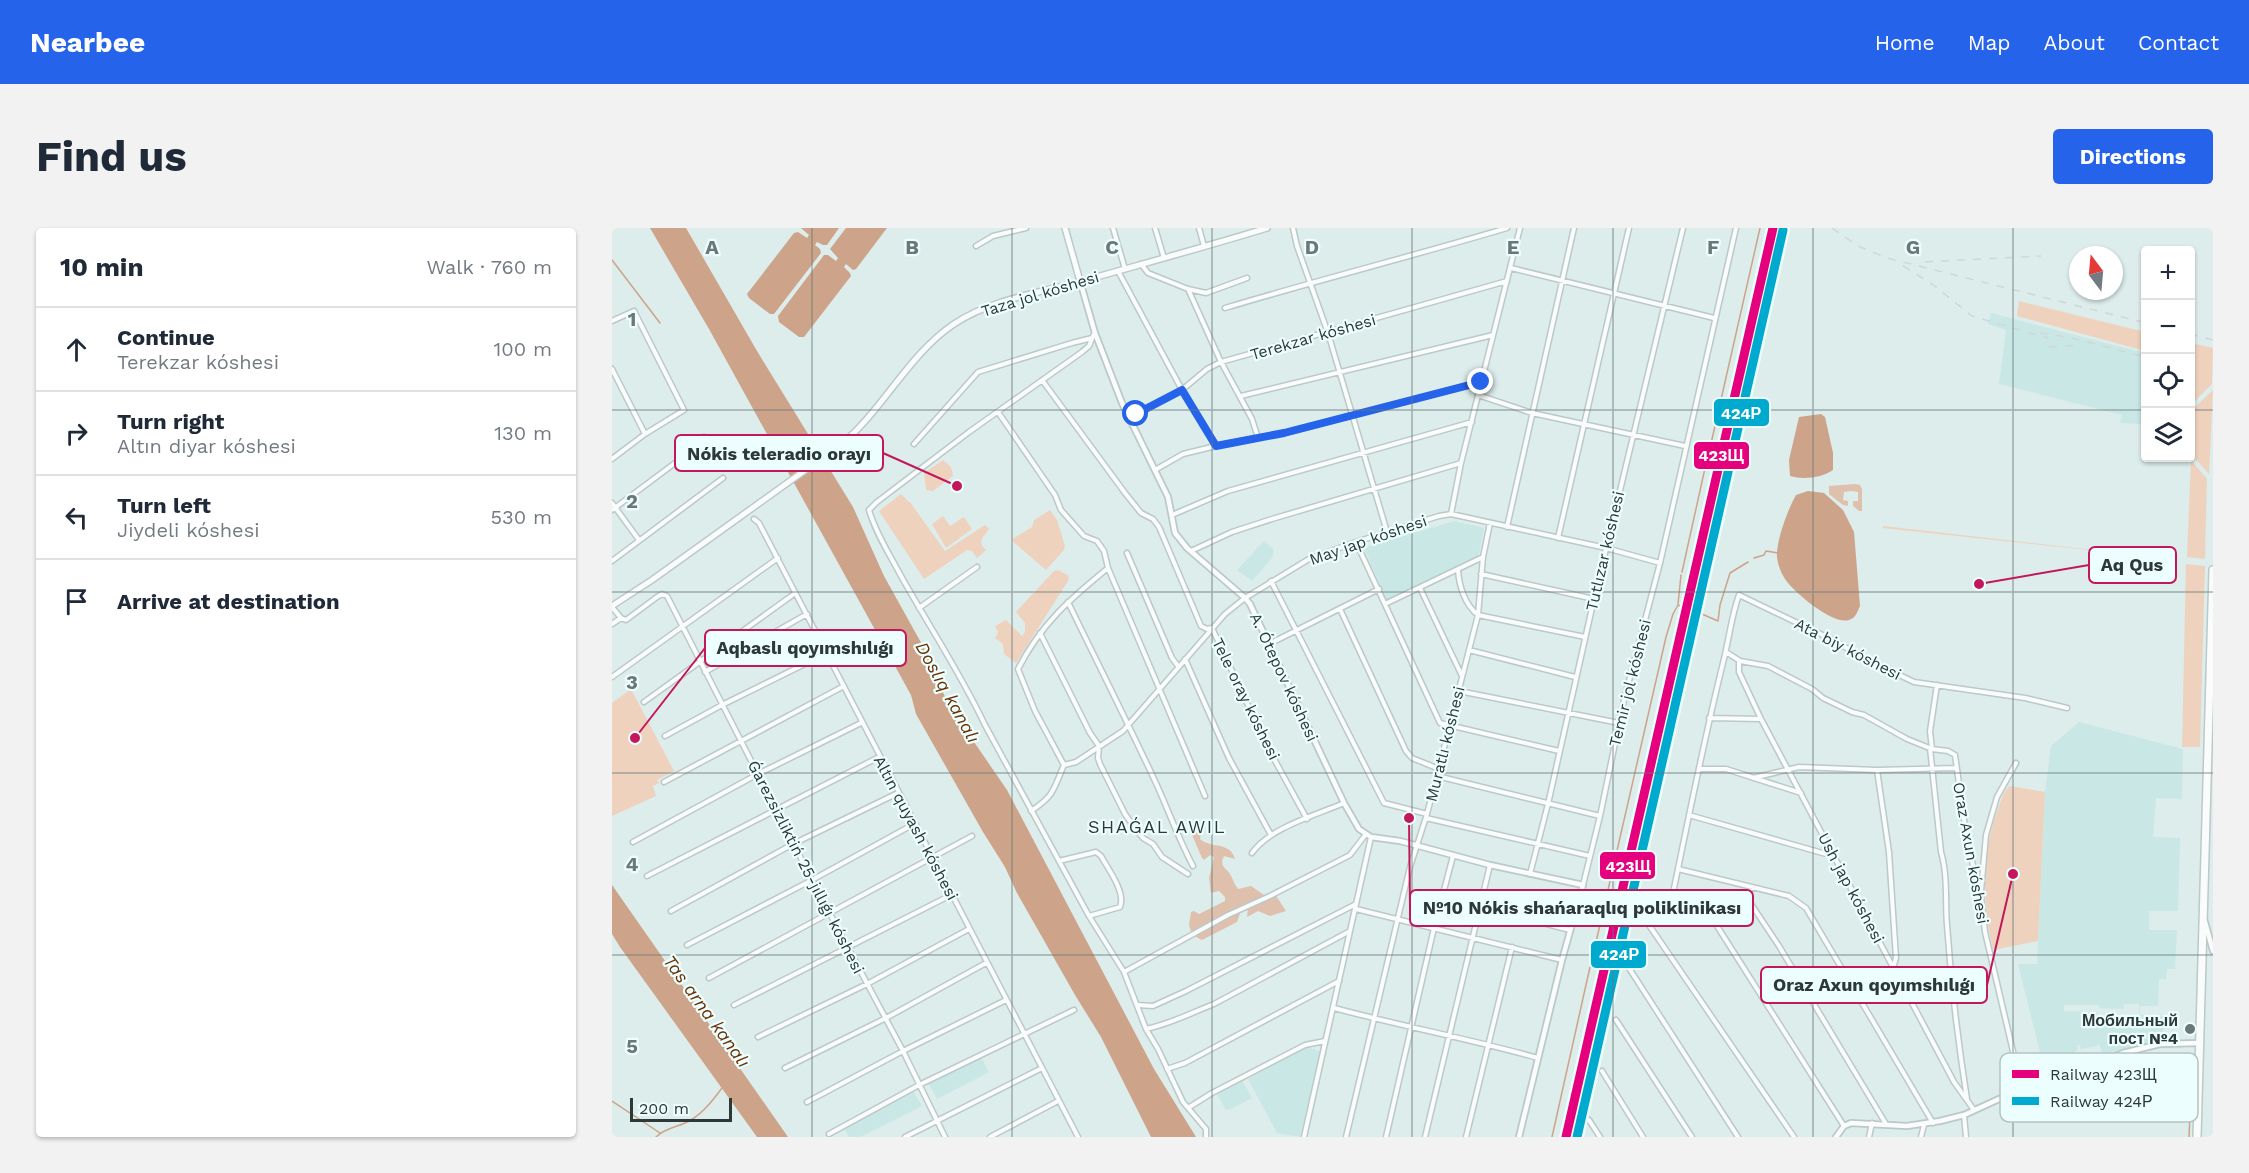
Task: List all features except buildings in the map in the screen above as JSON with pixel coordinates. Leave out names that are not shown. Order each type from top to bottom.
[{"type":"highway","points":[[2198,1113],[2213,570]]},
{"type":"highway","points":[[2197,1137],[2198,1122]]},
{"type":"main road","name":"A. Ótepov kóshesi","points":[[1065,228],[1080,281]]},
{"type":"main road","name":"Taza jol kóshesi","points":[[612,606],[652,580],[843,443],[865,423],[930,344],[953,325],[985,309],[1267,228]]},
{"type":"street","points":[[976,246],[993,236],[1026,228]]},
{"type":"street","points":[[1113,228],[1125,269]]},
{"type":"street","points":[[1155,228],[1164,258]]},
{"type":"street","points":[[1198,228],[1204,246]]},
{"type":"street","points":[[1293,228],[1296,246],[1328,333],[1387,532]]},
{"type":"street","points":[[1225,308],[1506,228]]},
{"type":"street","points":[[1520,228],[1461,463],[1451,514],[1606,548],[1660,563]]},
{"type":"street","points":[[1507,527],[1574,228]]},
{"type":"street","points":[[1558,538],[1629,228]]},
{"type":"street","name":"Tutlızar kóshesi","points":[[1530,874],[1683,228]]},
{"type":"street","name":"Temir jol kóshesi","points":[[1519,1137],[1600,816],[1619,723],[1660,563],[1736,228]]},
{"type":"street","points":[[1141,264],[1148,273],[1188,289],[1206,293],[1247,278]]},
{"type":"street","points":[[1511,268],[1714,318]]},
{"type":"street","points":[[1118,271],[1182,390],[1216,446]]},
{"type":"street","name":"A. Ótepov kóshesi","points":[[1080,281],[1094,336],[1129,417],[1168,497],[1175,533],[1190,551],[1245,598],[1344,803],[1359,829],[1368,836]]},
{"type":"street","name":"Terekzar kóshesi","points":[[1129,417],[1182,390],[1207,369],[1221,362],[1508,282]]},
{"type":"street","points":[[1188,289],[1221,362],[1252,419],[1258,438]]},
{"type":"street","points":[[612,321],[634,311],[684,410],[645,434],[612,459]]},
{"type":"street","points":[[1241,396],[1493,335]]},
{"type":"street","points":[[1094,336],[1082,352],[998,412],[869,510],[879,536],[971,695],[1089,916],[1124,972],[1146,1029],[1183,1102],[1206,1129],[1206,1137]]},
{"type":"street","points":[[914,444],[978,372],[1094,336]]},
{"type":"street","points":[[612,369],[645,434]]},
{"type":"street","name":"Tele oray kóshesi","points":[[1042,380],[1125,494],[1141,513],[1153,519],[1159,526],[1201,626],[1207,629],[1212,628],[1267,746],[1307,819]]},
{"type":"street","points":[[1154,471],[1183,454],[1352,416],[1481,382]]},
{"type":"street","points":[[1479,396],[1532,413],[1685,446]]},
{"type":"street","points":[[998,412],[1055,495],[1061,510],[1084,536],[1097,541],[1104,552],[1108,568],[1159,692],[1205,796]]},
{"type":"street","points":[[1172,515],[1228,491],[1472,422]]},
{"type":"street","points":[[639,540],[613,507],[675,463],[704,437]]},
{"type":"street","points":[[1190,551],[1232,532],[1461,463]]},
{"type":"street","points":[[612,561],[723,478]]},
{"type":"street","name":"May jap kóshesi","points":[[1064,765],[1076,762],[1124,731],[1224,614],[1271,581],[1309,559],[1387,532],[1451,514]]},
{"type":"street","name":"Altın quyash kóshesi","points":[[754,519],[759,523],[778,558],[861,723],[1077,1137]]},
{"type":"street","name":"Muratlı kóshesi","points":[[1346,1137],[1397,919],[1427,816],[1478,615],[1483,557],[1490,524]]},
{"type":"street","points":[[1356,542],[1440,723],[1559,751]]},
{"type":"street","points":[[1127,553],[1172,658],[1178,666]]},
{"type":"street","points":[[1385,604],[1483,557]]},
{"type":"street","points":[[612,677],[778,558]]},
{"type":"street","points":[[919,608],[977,567]]},
{"type":"street","points":[[1031,811],[1047,801],[1053,793],[1064,765],[1035,711],[1018,669],[1047,622],[1108,568]]},
{"type":"street","points":[[1458,570],[1459,583],[1469,607],[1478,615],[1585,637]]},
{"type":"street","points":[[1481,574],[1594,599]]},
{"type":"street","points":[[1271,581],[1384,803],[1427,816],[1590,856]]},
{"type":"street","points":[[1420,588],[1462,677]]},
{"type":"street","points":[[1269,644],[1379,589]]},
{"type":"street","name":"Ǵarezsizliktiń 25-jıllıǵı kóshesi","points":[[621,618],[626,620],[662,594],[667,596],[793,844],[903,1051],[945,1137]]},
{"type":"street","points":[[644,702],[795,594]]},
{"type":"street","name":"Ata biy kóshesi","points":[[1726,651],[1733,610],[1739,595],[1914,682],[2025,698],[2067,708]]},
{"type":"street","points":[[1068,603],[1129,725],[1177,828],[1179,840],[1193,866]]},
{"type":"street","points":[[612,606],[621,618],[612,624]]},
{"type":"street","points":[[1340,609],[1406,751],[1412,758],[1439,769]]},
{"type":"street","points":[[705,672],[807,614]]},
{"type":"street","points":[[1041,633],[1090,733],[1099,746],[1100,764],[1125,814],[1143,838],[1153,844],[1162,857],[1188,874]]},
{"type":"street","points":[[1469,650],[1575,677]]},
{"type":"street","points":[[1844,1126],[1698,896],[1673,893],[1709,718],[1726,651],[1740,661],[1768,666],[1812,689],[1822,698],[1864,715],[1907,739],[1931,748]]},
{"type":"street","points":[[665,736],[826,653]]},
{"type":"street","points":[[1185,659],[1229,758],[1271,835]]},
{"type":"street","name":"Ush jap kóshesi","points":[[1740,661],[1738,672],[1761,719],[1894,965],[1954,1082],[1974,1110]]},
{"type":"street","points":[[1937,685],[1930,731],[1930,768],[1941,852],[1945,866],[1947,926],[1956,1021],[1967,1100]]},
{"type":"street","points":[[664,782],[844,686]]},
{"type":"street","points":[[1459,691],[1619,723]]},
{"type":"street","points":[[1709,718],[1761,719]]},
{"type":"street","points":[[633,842],[758,774],[861,723]]},
{"type":"street","name":"Oraz Axun kóshesi","points":[[1931,748],[1948,751],[1954,755],[1967,841],[1981,897],[1985,932],[2013,1053]]},
{"type":"street","points":[[647,876],[879,757]]},
{"type":"street","points":[[1981,897],[1986,835],[1997,797],[2016,763]]},
{"type":"street","points":[[1753,778],[1799,767],[1877,770],[1956,768]]},
{"type":"street","points":[[1698,769],[1726,769],[1801,793]]},
{"type":"street","points":[[1877,770],[1889,852],[1896,958],[1894,965]]},
{"type":"street","points":[[1437,776],[1600,816]]},
{"type":"street","points":[[671,911],[793,844],[898,793]]},
{"type":"street","points":[[1252,853],[1258,843],[1271,835],[1344,803]]},
{"type":"street","points":[[1689,815],[1834,856]]},
{"type":"street","points":[[687,945],[914,824]]},
{"type":"street","points":[[709,978],[972,836]]},
{"type":"street","points":[[1368,836],[1417,845],[1490,865],[1582,885]]},
{"type":"street","points":[[1305,1137],[1357,906],[1368,836]]},
{"type":"street","points":[[1124,972],[1228,915],[1350,855],[1368,836]]},
{"type":"street","points":[[1059,861],[1096,852],[1101,856],[1121,895],[1122,903],[1120,907],[1089,916]]},
{"type":"street","points":[[1386,1137],[1453,856]]},
{"type":"street","points":[[1425,1137],[1490,865]]},
{"type":"street","points":[[1678,868],[1789,896],[1806,908],[1933,1123]]},
{"type":"street","points":[[1751,888],[1747,898],[1779,946],[1886,1124]]},
{"type":"street","points":[[734,1005],[951,895]]},
{"type":"street","points":[[1138,1005],[1153,1006],[1357,906],[1397,919],[1562,960]]},
{"type":"street","points":[[1480,907],[1570,930]]},
{"type":"street","points":[[1638,909],[1794,1137]]},
{"type":"street","points":[[2203,915],[2213,951]]},
{"type":"street","points":[[758,1038],[867,984],[969,929]]},
{"type":"street","points":[[1146,1029],[1168,1025],[1191,1012],[1214,1004],[1350,931]]},
{"type":"street","points":[[1466,1137],[1512,947]]},
{"type":"street","points":[[785,1068],[987,963]]},
{"type":"street","points":[[1627,965],[1738,1137]]},
{"type":"street","points":[[1167,1069],[1185,1063],[1339,981]]},
{"type":"street","points":[[807,1102],[1006,1000]]},
{"type":"street","points":[[1334,1008],[1538,1058]]},
{"type":"street","points":[[829,1134],[919,1085],[1074,1010]]},
{"type":"street","points":[[1616,1020],[1692,1137]]},
{"type":"street","points":[[1188,1108],[1212,1093],[1305,1045],[1325,1041]]},
{"type":"street","points":[[2122,1053],[2160,1044],[2200,1043]]},
{"type":"street","points":[[905,1137],[1042,1068]]},
{"type":"street","points":[[1602,1071],[1643,1137]]},
{"type":"street","points":[[1836,1137],[1844,1126],[1851,1123],[1924,1125],[1964,1115],[2000,1100]]},
{"type":"street","points":[[990,1137],[1058,1101]]},
{"type":"street","points":[[1964,1115],[1966,1137]]},
{"type":"street","points":[[1589,1120],[1600,1137]]},
{"type":"street","points":[[1869,1137],[1872,1122]]},
{"type":"street","points":[[1921,1137],[1924,1125]]},
{"type":"shaded area","points":[[650,228],[686,228],[757,351],[853,507],[884,576],[924,648],[952,713],[1007,790],[1154,1069],[1196,1137],[1151,1137],[1101,1037],[916,714],[911,695],[709,329]]},
{"type":"shaded area","points":[[801,228],[839,228],[827,245],[817,242],[815,245],[821,253],[774,314],[770,314],[747,294],[794,233],[798,232],[807,238],[809,235]]},
{"type":"shaded area","points":[[846,228],[887,228],[856,269],[853,270],[846,264],[844,267],[851,276],[804,337],[799,337],[779,322],[778,316],[824,255],[836,261],[838,258],[830,249]]},
{"type":"shaded area","points":[[2019,301],[2141,331],[2141,350],[2017,316]]},
{"type":"shaded area","points":[[1991,313],[2141,352],[2141,424],[2120,423],[2122,415],[1999,384],[2006,330],[1988,324]]},
{"type":"shaded area","points":[[2195,344],[2213,348],[2212,384],[2195,401]]},
{"type":"shaded area","points":[[2213,390],[2209,474],[2195,458],[2195,407]]},
{"type":"shaded area","points":[[1821,414],[1825,417],[1833,453],[1833,470],[1812,478],[1790,476],[1789,460],[1799,417]]},
{"type":"shaded area","points":[[943,460],[951,467],[953,476],[933,491],[926,490],[924,473]]},
{"type":"shaded area","points":[[2193,462],[2207,479],[2205,559],[2187,557]]},
{"type":"shaded area","points":[[1860,485],[1862,489],[1862,511],[1853,506],[1853,501],[1858,501],[1858,492],[1844,492],[1843,500],[1848,501],[1848,506],[1843,505],[1829,494],[1829,486]]},
{"type":"shaded area","points":[[1808,491],[1824,493],[1843,510],[1854,532],[1860,606],[1855,616],[1849,620],[1825,614],[1807,601],[1788,583],[1779,567],[1777,550],[1786,517],[1796,495]]},
{"type":"shaded area","points":[[901,494],[910,502],[945,551],[985,525],[989,529],[981,540],[986,550],[977,558],[972,551],[967,550],[924,579],[879,511]]},
{"type":"shaded area","points":[[1050,510],[1057,520],[1065,546],[1046,570],[1011,540],[1032,527],[1034,520]]},
{"type":"shaded area","points":[[943,516],[950,526],[964,517],[972,529],[946,548],[932,524]]},
{"type":"shaded area","points":[[1454,521],[1484,528],[1478,559],[1387,601],[1364,548]]},
{"type":"shaded area","points":[[1883,526],[2173,559],[1883,528]]},
{"type":"shaded area","points":[[1264,541],[1274,550],[1272,558],[1252,581],[1237,570]]},
{"type":"shaded area","points":[[2186,564],[2205,566],[2200,747],[2182,747]]},
{"type":"shaded area","points":[[1058,570],[1069,576],[1068,581],[1016,663],[1004,654],[1003,644],[995,638],[998,632],[995,626],[1006,620],[1022,636],[1025,632],[1025,623],[1016,612],[1054,571]]},
{"type":"shaded area","points":[[631,689],[674,771],[657,780],[659,783],[653,786],[656,796],[612,816],[612,703]]},
{"type":"shaded area","points":[[2079,722],[2183,749],[2182,799],[2156,798],[2153,837],[2180,838],[2178,911],[2149,911],[2149,930],[2177,930],[2175,969],[2167,969],[2166,979],[2159,979],[2158,1006],[2140,1006],[2140,1015],[2164,1016],[2163,1039],[2106,1053],[2102,1053],[2100,1045],[2081,1049],[2080,1045],[2077,1045],[2078,1050],[2075,1053],[2040,1053],[2018,964],[2037,964],[2045,792],[2051,746]],"holes":[[[2124,1004],[2139,1004],[2139,1025],[2118,1025],[2118,1016],[2098,1015],[2098,1012],[2064,1011],[2064,1005],[2099,1005],[2099,1008],[2123,1009]]]},
{"type":"shaded area","points":[[2010,786],[2045,792],[2038,941],[1993,950],[1985,897],[1986,861],[1992,826],[2002,796]]},
{"type":"shaded area","points":[[1195,831],[1201,833],[1200,839],[1204,842],[1225,847],[1233,853],[1235,859],[1224,856],[1222,864],[1238,889],[1251,886],[1264,895],[1275,894],[1286,911],[1270,916],[1258,911],[1247,917],[1248,909],[1242,908],[1237,922],[1202,940],[1192,935],[1189,925],[1191,912],[1199,914],[1225,901],[1225,897],[1219,891],[1211,893],[1209,878],[1214,857],[1210,855],[1204,860],[1202,858],[1192,835]]},
{"type":"shaded area","points":[[612,885],[788,1137],[757,1137],[620,947],[612,934]]},
{"type":"shaded area","points":[[1307,1047],[1321,1052],[1300,1137],[1277,1133],[1248,1079]]},
{"type":"shaded area","points":[[981,1057],[989,1072],[937,1099],[929,1084]]},
{"type":"shaded area","points":[[1242,1080],[1252,1098],[1226,1110],[1217,1094]]},
{"type":"shaded area","points":[[913,1091],[922,1106],[860,1137],[849,1137],[844,1128]]},
{"type":"waterway","points":[[1710,448],[1760,228]]},
{"type":"waterway","points":[[612,260],[660,323]]},
{"type":"waterway","points":[[1682,572],[1709,450]]},
{"type":"waterway","points":[[1581,1137],[1719,537]]},
{"type":"waterway","points":[[1754,558],[1764,555],[1766,551],[1778,553]]},
{"type":"waterway","points":[[1688,608],[1718,621],[1720,605],[1730,573],[1748,562]]},
{"type":"waterway","points":[[1678,604],[1681,575]]},
{"type":"waterway","points":[[1591,964],[1666,637],[1678,605],[1683,607]]},
{"type":"waterway","points":[[1552,1137],[1590,967]]},
{"type":"waterway","points":[[656,1137],[696,1117],[722,1088]]},
{"type":"waterway","points":[[612,1101],[660,1133]]},
{"type":"waterway","points":[[2189,1137],[2190,1122]]},
{"type":"railway","points":[[1832,228],[1858,246],[1887,258],[2141,322]]},
{"type":"railway","points":[[1925,262],[2041,256]]},
{"type":"railway","points":[[1903,266],[1932,284],[1972,316],[2048,338]]},
{"type":"railway","points":[[2040,333],[2067,337],[2141,356]]},
{"type":"railway","points":[[2195,335],[2213,340]]},
{"type":"railway","points":[[2049,347],[2081,345]]},
{"type":"rail line","name":"423Щ","points":[[1566,1137],[1773,228]]},
{"type":"rail line","name":"424Р","points":[[1577,1137],[1783,230]]},
{"type":"place","name":"Nókis teleradio orayı","points":[[957,486]]},
{"type":"place","name":"Aq Qus","points":[[1979,584]]},
{"type":"place","name":"Aqbaslı qoyımshılıǵı","points":[[635,738]]},
{"type":"place","name":"№10 Nókis shańaraqlıq poliklinikası","points":[[1409,818]]},
{"type":"place","name":"Oraz Axun qoyımshılıǵı","points":[[2013,874]]},
{"type":"place","name":"Мобильный пост №4","points":[[2190,1029]]},
{"type":"district","name":"SHAǴAL AWIL","points":[[1157,826]]},
{"type":"route","points":[[1136,414],[1182,390],[1216,446],[1284,433],[1481,382]]},
{"type":"water label","name":"Doslıq kanalı","points":[[948,692]]},
{"type":"water label","name":"Tas arna kanalı","points":[[707,1011]]}]
